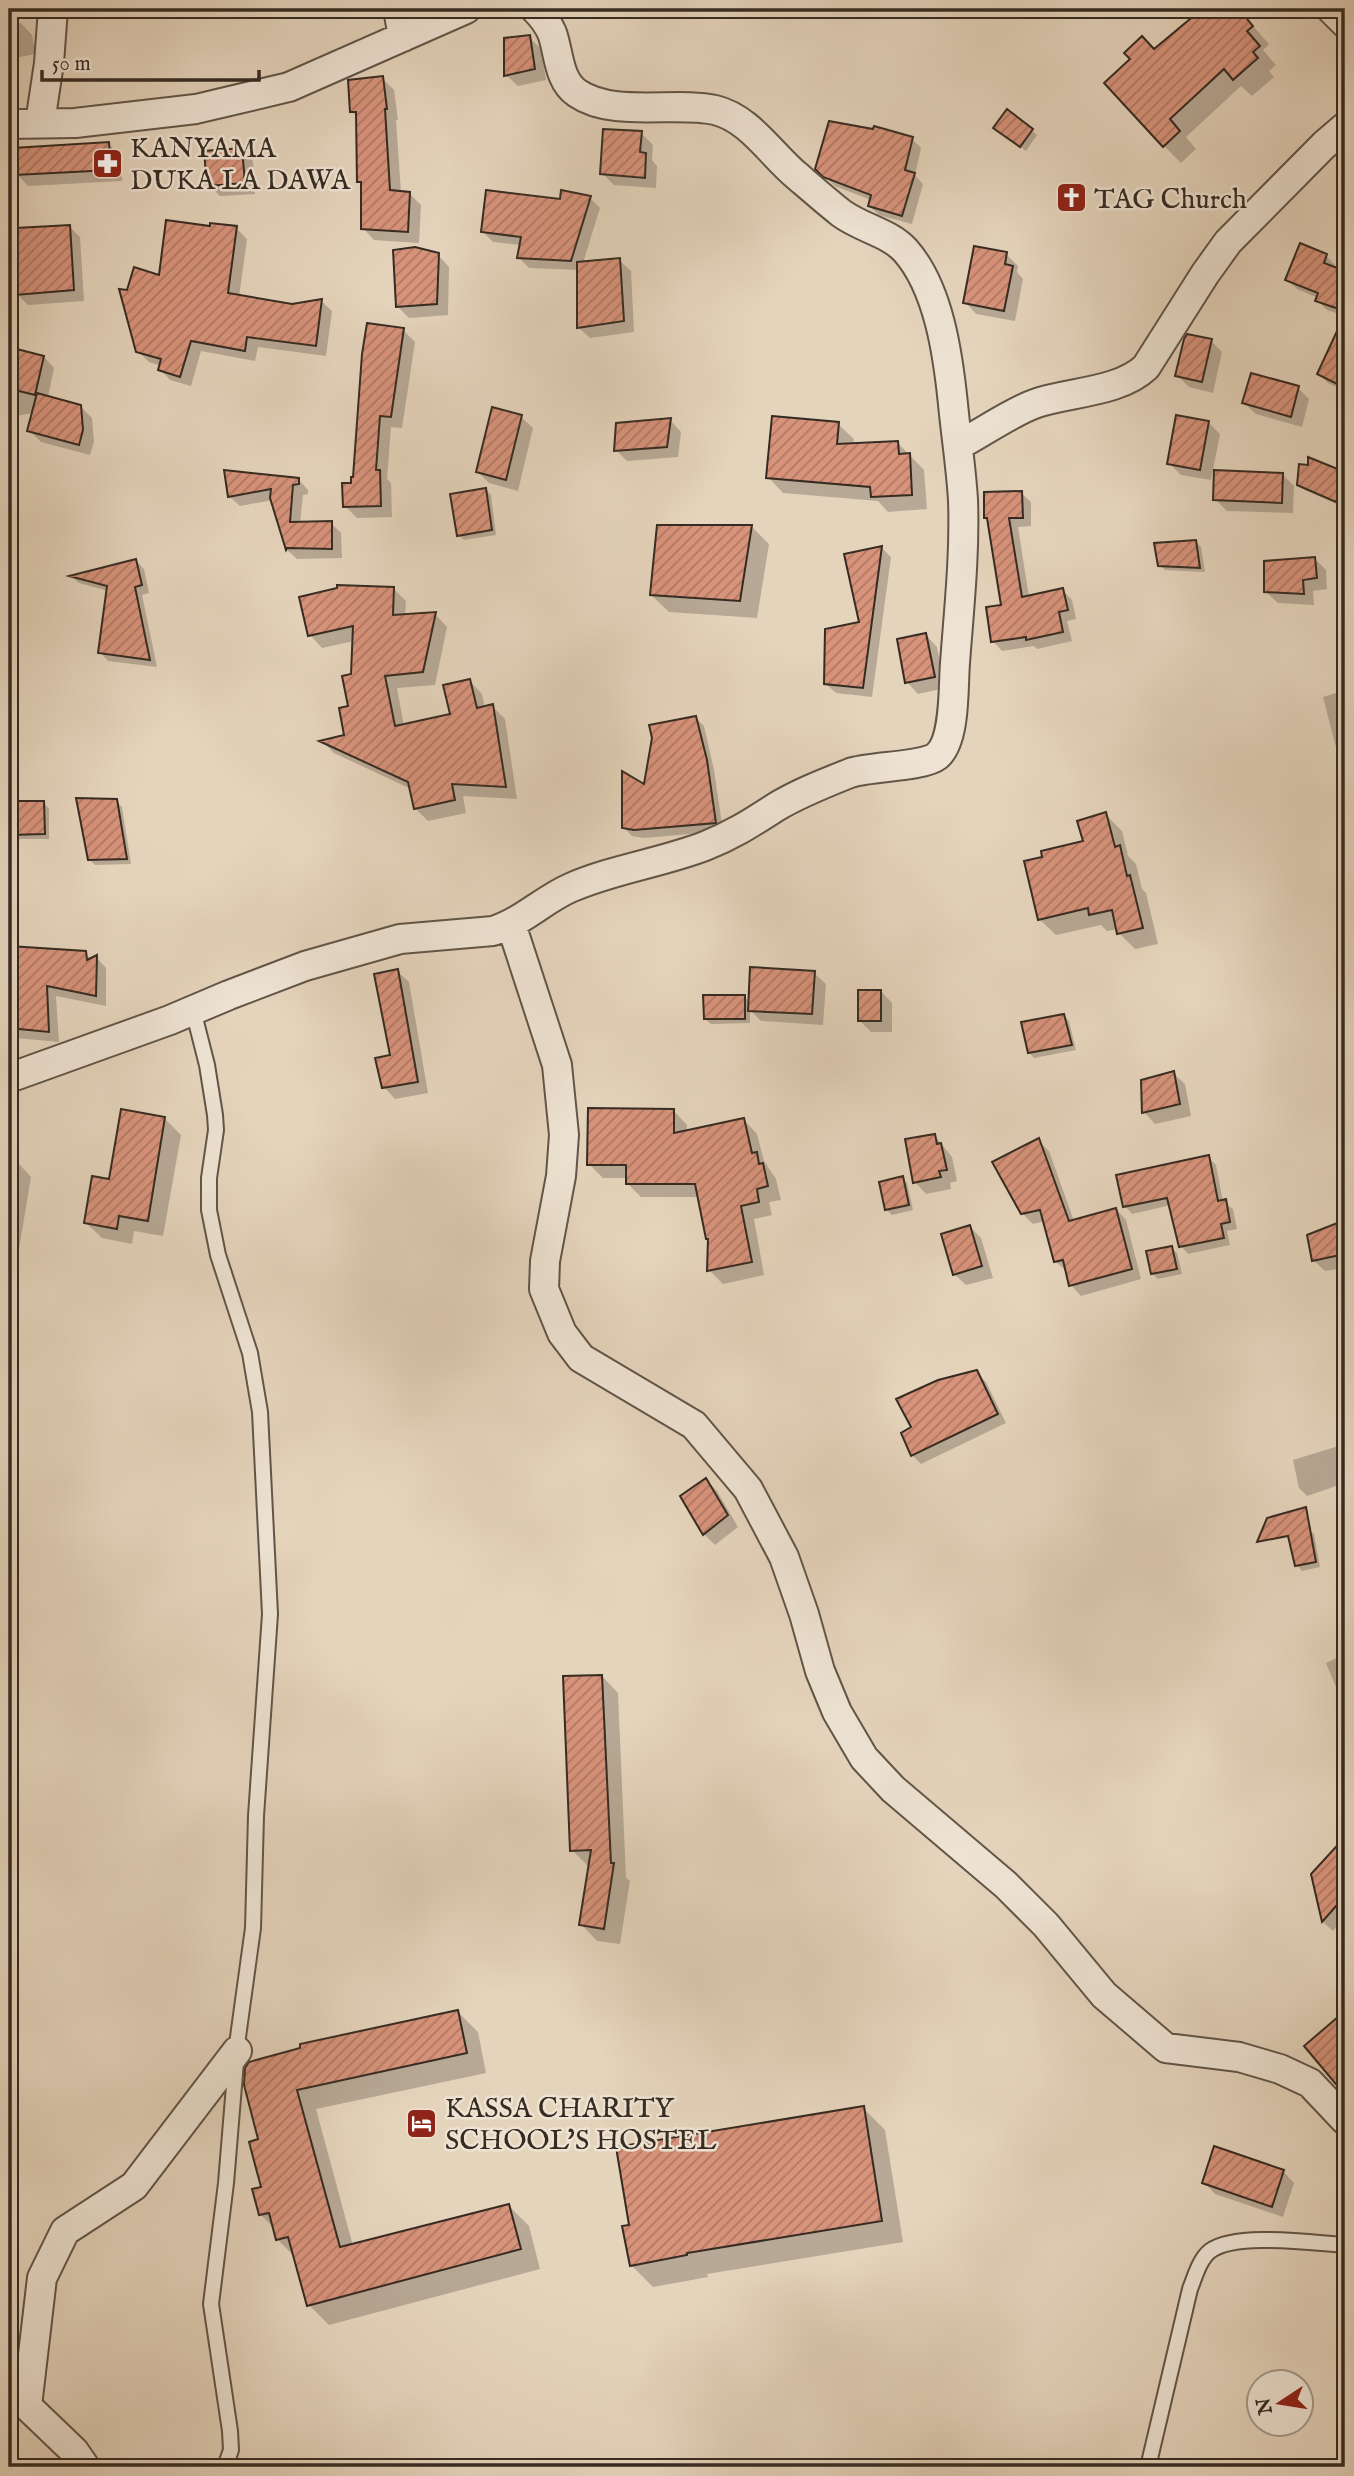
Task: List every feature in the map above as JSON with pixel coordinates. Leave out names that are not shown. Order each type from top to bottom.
[{"type":"street","points":[[40,123],[49,63],[53,9]]},
{"type":"street","points":[[398,9],[403,37]]},
{"type":"street","points":[[9,124],[75,122],[196,109],[250,97],[289,87],[466,9]]},
{"type":"street","points":[[9,1079],[305,967],[400,939],[493,930],[511,924],[568,889],[606,874],[705,846],[743,830],[778,805],[843,776],[881,766],[926,761],[943,748],[949,729],[961,597],[963,504],[951,376],[943,335],[932,298],[916,264],[902,247],[888,237],[843,214],[747,129],[718,111],[619,106],[579,95],[572,90],[565,78],[552,34],[535,9]]},
{"type":"street","points":[[1331,9],[1345,23]]},
{"type":"street","points":[[959,445],[1035,403],[1082,393],[1138,375],[1146,367],[1228,242],[1345,127]]},
{"type":"street","points":[[511,924],[557,1065],[564,1135],[561,1176],[545,1261],[544,1289],[562,1333],[582,1358],[694,1425],[748,1489],[784,1557],[820,1671],[837,1712],[864,1758],[892,1789],[1006,1885],[1046,1925],[1104,1995],[1166,2048],[1239,2057],[1280,2069],[1310,2083],[1345,2120]]},
{"type":"street","points":[[85,2467],[74,2451],[27,2406],[41,2278],[65,2231],[134,2186],[237,2051]]},
{"type":"lane","points":[[193,1010],[207,1065],[215,1115],[209,1210],[218,1255],[250,1353],[260,1412],[270,1614],[256,1816],[253,1928],[237,2051],[226,2183],[211,2304],[230,2431],[230,2450],[225,2467]]},
{"type":"lane","points":[[1148,2467],[1190,2290],[1198,2267],[1208,2253],[1231,2243],[1259,2240],[1345,2245]]},
{"type":"building","points":[[1202,9],[1239,9],[1253,26],[1247,31],[1260,46],[1253,52],[1258,58],[1233,80],[1224,69],[1170,119],[1180,131],[1163,147],[1104,83],[1130,59],[1124,53],[1142,36],[1154,49]]},
{"type":"building","points":[[530,35],[535,69],[504,76],[504,38]]},
{"type":"building","points":[[383,76],[390,190],[410,192],[408,232],[361,229],[356,112],[350,112],[348,80]]},
{"type":"building","points":[[1007,109],[1033,129],[1020,147],[993,128]]},
{"type":"building","points":[[829,121],[873,129],[874,126],[913,137],[905,170],[915,173],[902,216],[868,206],[871,195],[823,177],[815,169]]},
{"type":"building","points":[[603,129],[642,131],[640,152],[646,153],[645,178],[600,174]]},
{"type":"building","points":[[109,142],[111,170],[15,175],[13,148]]},
{"type":"building","points":[[242,148],[245,183],[207,186],[204,151]]},
{"type":"building","points":[[486,190],[560,199],[561,190],[591,196],[571,261],[517,258],[521,237],[481,232]]},
{"type":"building","points":[[166,220],[210,226],[210,223],[237,226],[228,293],[292,304],[322,299],[316,346],[247,337],[245,351],[191,341],[180,377],[158,370],[161,359],[136,352],[119,289],[127,290],[134,267],[159,275]]},
{"type":"building","points":[[70,225],[74,290],[15,295],[14,282],[9,282],[9,253],[18,252],[16,228]]},
{"type":"building","points":[[1300,243],[1327,254],[1324,263],[1345,271],[1345,311],[1315,301],[1318,293],[1285,280]]},
{"type":"building","points":[[974,246],[1007,252],[1005,264],[1013,266],[1004,311],[963,303]]},
{"type":"building","points":[[415,247],[439,253],[437,304],[396,307],[393,250]]},
{"type":"building","points":[[620,258],[624,321],[577,328],[577,262]]},
{"type":"building","points":[[1345,314],[1345,388],[1317,374]]},
{"type":"building","points":[[367,323],[404,328],[391,417],[380,416],[376,470],[380,470],[381,506],[343,507],[342,483],[351,483],[353,477],[362,354]]},
{"type":"building","points":[[1187,334],[1212,339],[1202,382],[1175,376]]},
{"type":"building","points":[[9,347],[44,356],[35,395],[11,389],[16,373],[9,371]]},
{"type":"building","points":[[1251,373],[1299,386],[1291,417],[1242,403]]},
{"type":"building","points":[[37,393],[81,405],[83,430],[79,445],[27,431]]},
{"type":"building","points":[[492,407],[522,415],[506,480],[476,472]]},
{"type":"building","points":[[1176,415],[1209,421],[1200,470],[1167,464]]},
{"type":"building","points":[[772,416],[839,422],[837,444],[898,441],[899,454],[910,453],[912,495],[871,497],[870,487],[766,478]]},
{"type":"building","points":[[671,418],[667,447],[614,451],[616,423]]},
{"type":"building","points":[[1308,457],[1345,472],[1336,502],[1297,485],[1299,464],[1308,465]]},
{"type":"building","points":[[224,470],[299,478],[299,484],[293,485],[290,522],[332,521],[332,549],[286,550],[270,498],[271,489],[228,497]]},
{"type":"building","points":[[1214,470],[1283,473],[1282,503],[1213,500]]},
{"type":"building","points":[[486,488],[492,530],[457,536],[450,494]]},
{"type":"building","points":[[1022,491],[1023,518],[1009,518],[1022,597],[1063,588],[1068,610],[1059,612],[1063,632],[1026,640],[1026,637],[991,642],[986,607],[1001,605],[987,518],[984,518],[984,492]]},
{"type":"building","points":[[657,525],[752,525],[740,601],[650,595]]},
{"type":"building","points":[[1196,540],[1200,568],[1158,566],[1154,543]]},
{"type":"building","points":[[882,546],[863,688],[824,684],[825,629],[859,622],[844,554]]},
{"type":"building","points":[[1315,557],[1317,578],[1303,580],[1304,594],[1264,592],[1264,561]]},
{"type":"building","points":[[136,559],[142,585],[135,587],[150,660],[98,653],[107,586],[69,576]]},
{"type":"building","points":[[337,585],[394,587],[393,615],[436,612],[423,672],[385,676],[395,726],[450,714],[443,685],[470,679],[477,708],[493,704],[506,787],[452,784],[455,800],[414,809],[408,782],[319,741],[344,735],[339,708],[348,706],[342,676],[351,674],[353,626],[308,636],[299,597],[337,588]]},
{"type":"building","points":[[926,633],[935,677],[905,683],[897,639]]},
{"type":"building","points":[[696,716],[707,760],[716,823],[634,830],[622,828],[622,771],[644,784],[652,738],[649,725]]},
{"type":"building","points":[[76,798],[117,799],[127,859],[88,860]]},
{"type":"building","points":[[9,801],[44,801],[45,834],[9,835]]},
{"type":"building","points":[[1106,812],[1115,847],[1120,845],[1127,876],[1130,875],[1143,928],[1117,934],[1112,910],[1089,915],[1088,908],[1038,920],[1024,861],[1042,857],[1041,851],[1083,841],[1077,821]]},
{"type":"building","points":[[9,946],[86,951],[87,960],[97,955],[96,996],[47,986],[49,1032],[9,1028]]},
{"type":"building","points":[[750,967],[815,971],[812,1014],[748,1011]]},
{"type":"building","points":[[398,969],[418,1082],[382,1088],[375,1058],[390,1055],[374,974]]},
{"type":"building","points":[[858,990],[881,990],[881,1021],[858,1021]]},
{"type":"building","points":[[703,995],[745,995],[745,1019],[704,1019]]},
{"type":"building","points":[[1064,1014],[1072,1045],[1028,1053],[1021,1022]]},
{"type":"building","points":[[1174,1071],[1180,1104],[1142,1113],[1141,1080]]},
{"type":"building","points":[[588,1108],[674,1109],[674,1133],[744,1118],[752,1153],[757,1152],[759,1164],[763,1163],[768,1186],[757,1189],[759,1202],[741,1206],[752,1262],[707,1271],[708,1239],[695,1184],[626,1184],[626,1165],[587,1165]]},
{"type":"building","points":[[121,1109],[165,1117],[148,1221],[119,1216],[117,1229],[84,1223],[92,1176],[109,1179]]},
{"type":"building","points":[[935,1134],[937,1144],[941,1143],[947,1170],[939,1171],[941,1177],[913,1183],[905,1139]]},
{"type":"building","points":[[1039,1138],[1069,1221],[1116,1208],[1132,1269],[1069,1286],[1063,1260],[1054,1262],[1040,1210],[1021,1214],[992,1162]]},
{"type":"building","points":[[1209,1155],[1218,1201],[1226,1199],[1230,1222],[1221,1224],[1224,1238],[1179,1247],[1167,1198],[1123,1207],[1116,1175]]},
{"type":"building","points":[[903,1176],[909,1205],[885,1210],[879,1182]]},
{"type":"building","points":[[1345,1220],[1345,1254],[1312,1261],[1307,1235]]},
{"type":"building","points":[[970,1225],[982,1266],[953,1275],[941,1234]]},
{"type":"building","points":[[1172,1246],[1177,1269],[1151,1274],[1146,1251]]},
{"type":"building","points":[[977,1370],[998,1414],[911,1456],[901,1433],[911,1427],[896,1399],[938,1380]]},
{"type":"building","points":[[706,1478],[728,1515],[703,1535],[680,1496]]},
{"type":"building","points":[[1306,1507],[1316,1562],[1295,1566],[1288,1536],[1257,1542],[1267,1518]]},
{"type":"building","points":[[602,1675],[611,1863],[614,1863],[604,1929],[579,1925],[591,1850],[570,1851],[563,1676]]},
{"type":"building","points":[[1345,1837],[1345,1896],[1322,1922],[1311,1874]]},
{"type":"building","points":[[458,2010],[467,2053],[297,2090],[340,2247],[509,2204],[521,2249],[307,2306],[288,2237],[276,2240],[269,2213],[259,2215],[252,2189],[261,2187],[249,2142],[258,2139],[244,2085],[245,2068],[249,2062],[300,2048],[300,2044]]},
{"type":"building","points":[[1345,2011],[1345,2095],[1304,2046]]},
{"type":"building","points":[[864,2106],[882,2221],[687,2253],[630,2266],[622,2226],[629,2225],[616,2147]]},
{"type":"building","points":[[1214,2146],[1284,2170],[1272,2207],[1202,2183]]},
{"type":"place","name":"KANYAMA DUKA LA DAWA","points":[[107,163]]},
{"type":"place","name":"TAG Church","points":[[1071,198]]},
{"type":"place","name":"KASSA CHARITY SCHOOL'S HOSTEL","points":[[422,2123]]}]
